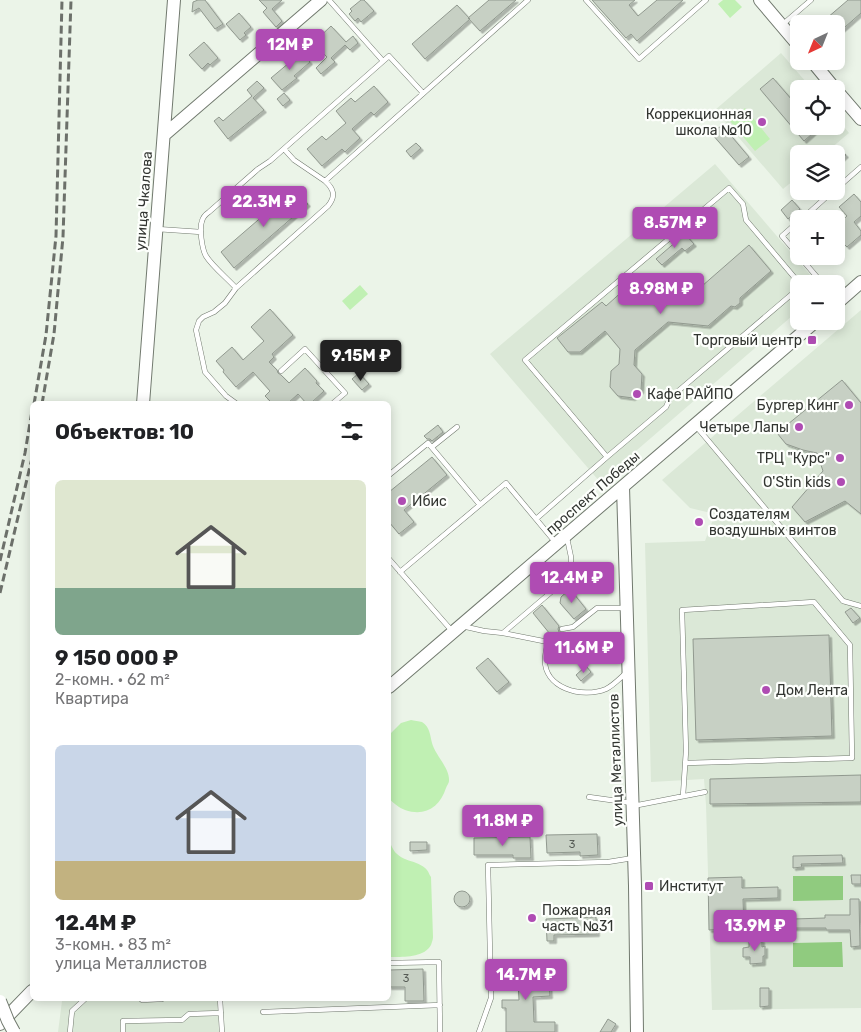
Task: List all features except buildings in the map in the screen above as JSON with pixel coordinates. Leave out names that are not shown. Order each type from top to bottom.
[{"type":"street","name":"улица Чкалова","points":[[144,401],[174,0]]},
{"type":"street","points":[[164,135],[321,0]]},
{"type":"street","points":[[760,0],[790,35]]},
{"type":"street","points":[[820,70],[828,80]]},
{"type":"street","points":[[845,99],[861,118]]},
{"type":"street","points":[[845,295],[861,282]]},
{"type":"street","name":"проспект Победы","points":[[391,686],[806,330]]},
{"type":"street","name":"улица Металлистов","points":[[623,487],[637,1032]]},
{"type":"street","points":[[0,1024],[30,993]]},
{"type":"street","points":[[0,1001],[14,1032]]},
{"type":"lane","points":[[329,0],[383,61]]},
{"type":"lane","points":[[325,181],[528,0]]},
{"type":"lane","points":[[586,0],[639,59],[706,0]]},
{"type":"lane","points":[[782,26],[812,0]]},
{"type":"lane","points":[[236,288],[206,257],[201,224],[209,212],[284,149],[389,56],[423,93]]},
{"type":"lane","points":[[232,401],[206,372],[196,330],[199,321],[225,303],[236,288],[332,202],[334,192],[332,188],[294,160],[284,149]]},
{"type":"lane","points":[[845,181],[861,167]]},
{"type":"lane","points":[[608,457],[525,360],[729,188],[743,204],[746,220],[792,275]]},
{"type":"lane","points":[[812,210],[823,200]]},
{"type":"lane","points":[[157,228],[201,232]]},
{"type":"lane","points":[[790,229],[782,236],[790,245]]},
{"type":"lane","points":[[807,265],[815,275]]},
{"type":"lane","points":[[536,519],[666,407],[670,398],[790,296]]},
{"type":"lane","points":[[281,371],[305,349],[344,393],[335,401]]},
{"type":"lane","points":[[695,425],[843,601],[861,606]]},
{"type":"lane","points":[[432,448],[457,427]]},
{"type":"lane","points":[[391,473],[428,443],[480,505]]},
{"type":"lane","points":[[400,572],[506,483],[536,519],[562,540],[570,557],[570,576],[503,632]]},
{"type":"lane","points":[[391,561],[457,629],[503,632],[548,642]]},
{"type":"lane","points":[[682,796],[686,763],[682,610],[814,602],[850,645],[852,758],[686,763]]},
{"type":"lane","points":[[562,630],[573,627],[597,608],[626,608]]},
{"type":"lane","points":[[553,637],[548,642],[545,662],[546,669],[549,676],[555,682],[571,690],[580,692],[599,691],[608,688],[628,672]]},
{"type":"lane","points":[[589,797],[632,805],[705,792]]},
{"type":"lane","points":[[479,1032],[491,998],[488,866],[608,862],[634,858]]},
{"type":"lane","points":[[391,964],[439,962],[440,1032]]},
{"type":"lane","points":[[70,1032],[72,1011],[83,1001]]},
{"type":"lane","points":[[220,1001],[222,1032]]},
{"type":"lane","points":[[263,1012],[440,1005]]},
{"type":"lane","points":[[123,1032],[123,1021],[182,1020],[189,1014],[221,1013]]},
{"type":"shaded area","points":[[723,0],[735,0],[742,7],[730,18],[718,4]]},
{"type":"shaded area","name":"Коррекционная школа №10","points":[[781,53],[790,63],[790,70],[796,70],[804,80],[790,80],[790,135],[845,135],[845,128],[849,133],[835,145],[790,145],[790,183],[783,189],[715,110]]},
{"type":"shaded area","points":[[745,108],[770,139],[755,151],[730,121]]},
{"type":"shaded area","points":[[715,164],[790,251],[790,265],[802,265],[810,275],[790,275],[790,318],[600,482],[490,354]]},
{"type":"shaded area","points":[[360,285],[368,294],[350,310],[342,301]]},
{"type":"shaded area","points":[[861,310],[861,1008],[712,1010],[704,779],[651,782],[645,543],[705,541],[715,514],[690,508],[662,480],[838,330],[845,330],[845,324]]},
{"type":"shaded area","points":[[411,720],[422,722],[427,726],[434,748],[449,776],[449,783],[440,800],[431,809],[425,811],[412,812],[403,809],[391,800],[391,733],[401,723]]},
{"type":"shaded area","points":[[391,844],[399,856],[419,864],[428,871],[431,877],[433,940],[428,949],[418,955],[391,957]]},
{"type":"shaded area","points":[[793,876],[843,876],[843,900],[793,901]]},
{"type":"shaded area","points":[[842,942],[843,967],[793,967],[793,943]]},
{"type":"shaded area","points":[[62,1001],[217,1001],[219,1032],[58,1032]]},
{"type":"railway","points":[[35,401],[46,335],[56,236],[62,0]]},
{"type":"railway","points":[[43,401],[54,334],[63,237],[71,0]]},
{"type":"railway","points":[[0,561],[30,423]]},
{"type":"railway","points":[[0,593],[30,466]]},
{"type":"place","name":"Коррекционная школа №10","points":[[762,122]]},
{"type":"place","name":"Торговый центр","points":[[812,340]]},
{"type":"place","name":"Кафе РАЙПО","points":[[637,394]]},
{"type":"place","name":"Бургер Кинг","points":[[849,405]]},
{"type":"place","name":"Четыре Лапы","points":[[799,427]]},
{"type":"place","name":"ТРЦ \"Курс\"","points":[[840,458]]},
{"type":"place","name":"O'Stin kids","points":[[841,482]]},
{"type":"place","name":"Ибис","points":[[402,501]]},
{"type":"place","name":"Создателям воздушных винтов","points":[[699,522]]},
{"type":"place","name":"Дом Лента","points":[[766,690]]},
{"type":"place","name":"Институт","points":[[649,886]]},
{"type":"place","name":"Пожарная часть №31","points":[[532,918]]}]
